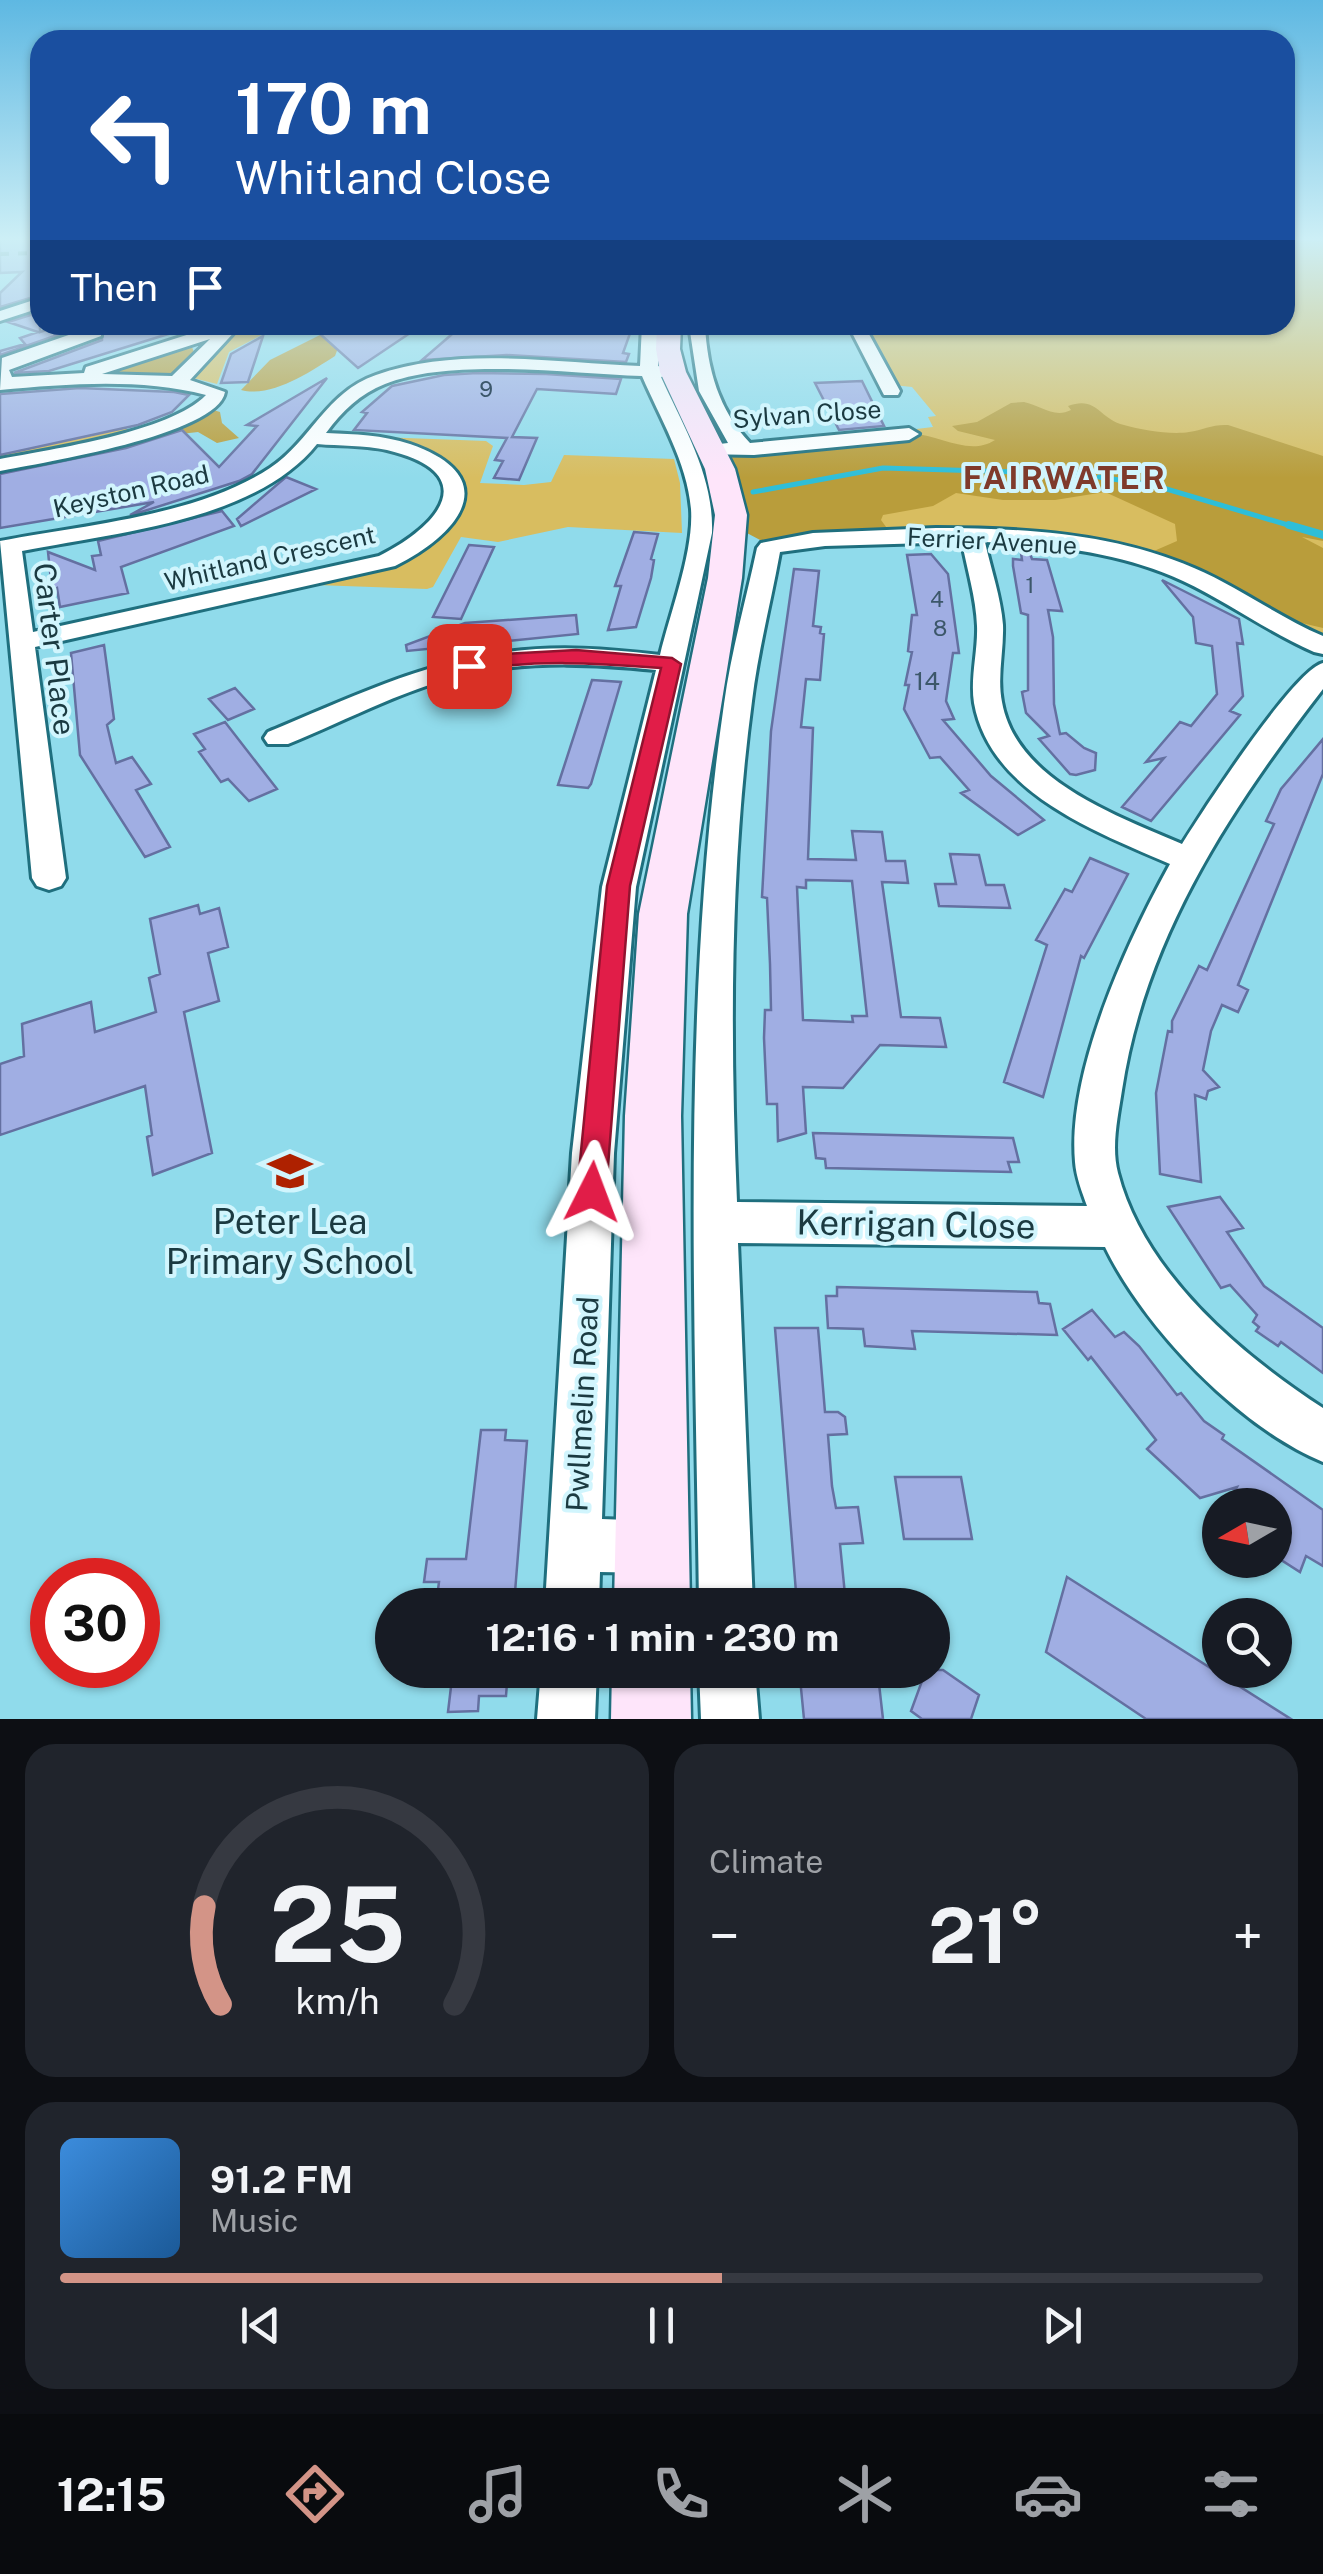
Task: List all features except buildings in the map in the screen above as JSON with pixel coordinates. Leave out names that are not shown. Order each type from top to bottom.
[{"type":"street","points":[[0,465],[164,424],[196,414],[214,400],[216,392],[206,387],[177,382],[73,378],[2,384],[0,368],[8,362],[86,335]]},
{"type":"street","points":[[73,378],[206,335]]},
{"type":"street","points":[[177,382],[225,335]]},
{"type":"street","points":[[697,335],[704,382],[726,449]]},
{"type":"street","points":[[861,335],[891,391]]},
{"type":"street","name":"Keyston Road","points":[[5,547],[217,501],[272,476],[314,438],[343,400],[366,386],[414,370],[664,356]]},
{"type":"street","name":"Pwllmelin Road","points":[[664,356],[726,449],[731,515],[743,579],[714,1035],[726,1588]]},
{"type":"street","name":"Pwllmelin Road","points":[[652,1588],[653,1116],[678,686],[702,510],[664,356]]},
{"type":"street","name":"Sylvan Close","points":[[726,449],[908,434]]},
{"type":"street","name":"Whitland Crescent","points":[[23,642],[388,561],[425,543],[449,520],[456,504],[456,491],[441,468],[423,457],[385,444],[314,438]]},
{"type":"street","name":"Ferrier Avenue","points":[[743,579],[769,548],[780,544],[903,536],[1060,541],[1150,560],[1220,589],[1323,646]]},
{"type":"street","points":[[972,537],[990,623],[988,704],[1016,757],[1044,787],[1085,812],[1186,859]]},
{"type":"street","name":"Carter Place","points":[[5,547],[23,642],[49,878]]},
{"type":"street","name":"Pwllmelin Road","points":[[573,1588],[593,1153],[618,886],[678,686],[743,579]]},
{"type":"street","points":[[278,738],[409,684],[502,660],[576,656],[678,686]]},
{"type":"street","points":[[1323,671],[1248,763],[1186,859],[1125,989],[1100,1108],[1096,1168],[1115,1227],[1172,1309],[1226,1365],[1286,1414],[1323,1437]]},
{"type":"street","name":"Kerrigan Close","points":[[716,1222],[1115,1227]]},
{"type":"street","points":[[576,1545],[653,1547]]},
{"type":"street","points":[[566,1719],[568,1688]]},
{"type":"street","points":[[651,1688],[651,1719]]},
{"type":"street","points":[[729,1688],[730,1719]]},
{"type":"shaded area","points":[[1295,317],[1323,317],[1323,646],[1223,585],[1060,541],[772,541],[745,532],[908,430],[933,427],[928,417],[936,416],[912,387],[893,385],[866,335],[1295,335]]},
{"type":"shaded area","points":[[232,335],[262,335],[229,352],[217,384],[193,378]]},
{"type":"shaded area","points":[[320,335],[326,335],[338,348],[335,356],[278,387],[241,390],[270,360]]},
{"type":"shaded area","points":[[185,345],[192,347],[195,355],[166,378],[101,379],[100,369]]},
{"type":"shaded area","points":[[1024,402],[1059,413],[1071,410],[1068,406],[1085,403],[1116,422],[1156,432],[1182,433],[1228,425],[1323,456],[1323,541],[1302,537],[1323,548],[1323,628],[1264,614],[1153,556],[1154,551],[1177,541],[1175,524],[1105,492],[1055,500],[1003,500],[956,493],[933,506],[883,515],[881,520],[889,531],[762,541],[745,532],[727,452],[913,434],[964,446],[985,445],[995,440],[952,426],[977,422],[1011,403]]},
{"type":"shaded area","points":[[207,408],[220,412],[222,423],[239,438],[217,443],[198,432],[157,432]]},
{"type":"shaded area","points":[[124,427],[132,433],[188,432],[0,476],[0,450]]},
{"type":"shaded area","points":[[379,437],[486,441],[493,446],[480,483],[551,482],[564,455],[674,459],[680,483],[682,533],[568,527],[498,542],[461,537],[433,587],[427,589],[289,584],[348,571],[435,536],[449,478]]},
{"type":"waterway","points":[[753,492],[883,468],[1084,474]]},
{"type":"waterway","points":[[1099,477],[1153,485],[1298,528]]},
{"type":"waterway","points":[[1289,525],[1323,535]]},
{"type":"place","name":"Peter Lea Primary School","points":[[290,1171]]},
{"type":"district","name":"FAIRWATER","points":[[1065,477]]},
{"type":"route","points":[[469,666],[542,656],[672,664],[618,886],[592,1192]]}]
